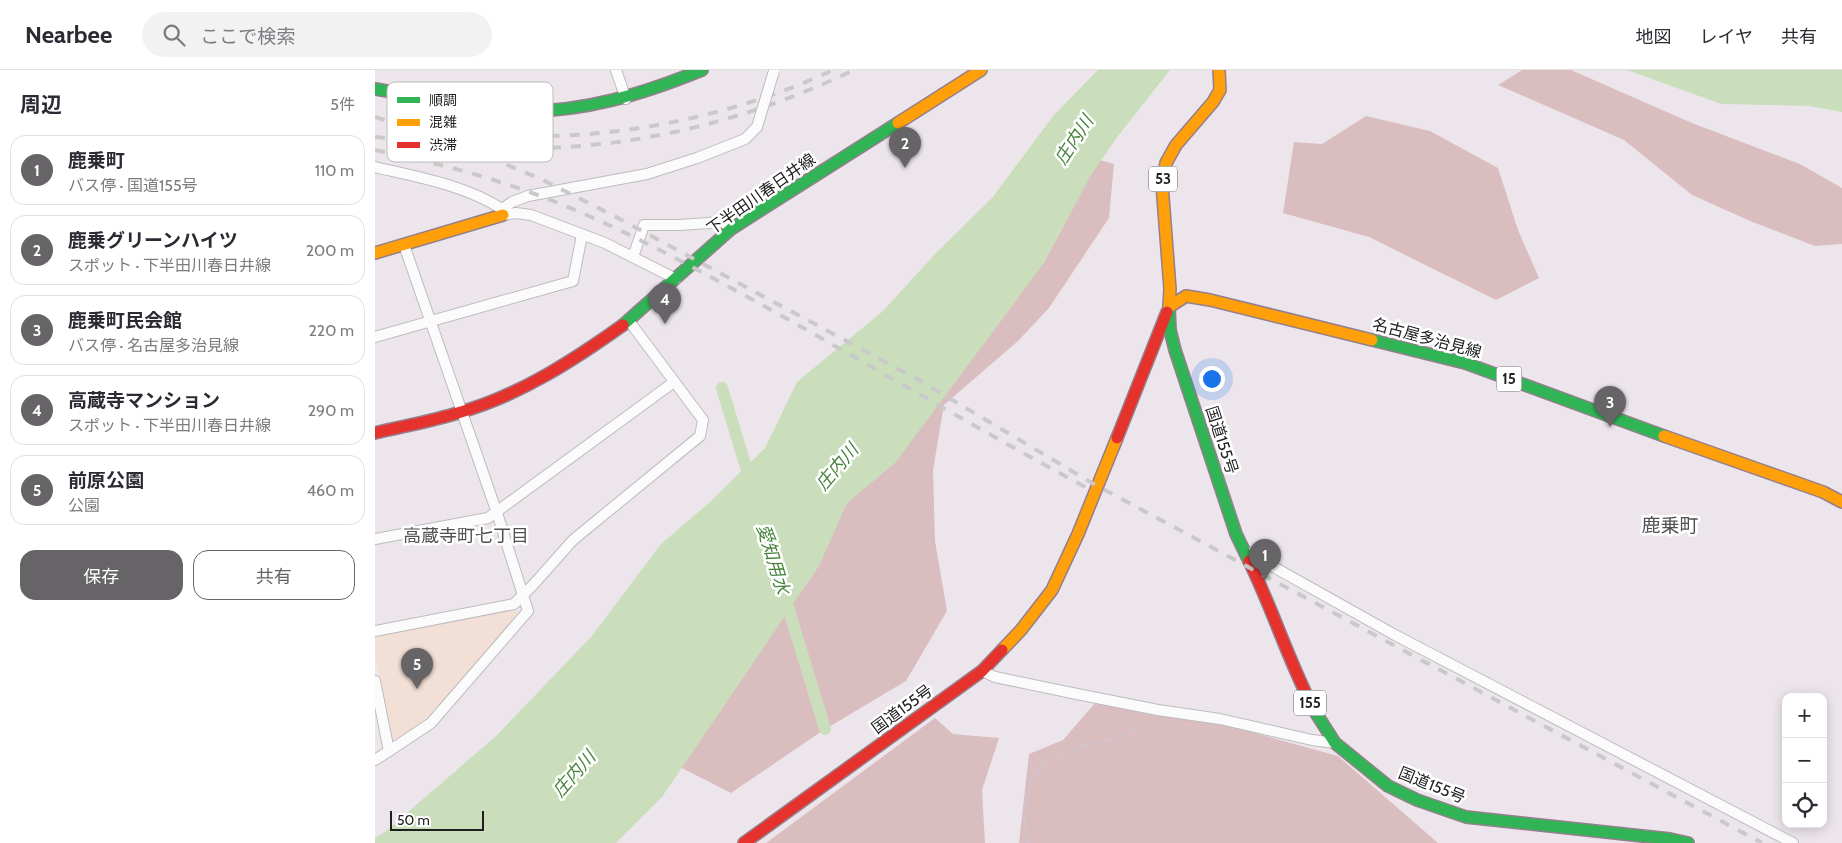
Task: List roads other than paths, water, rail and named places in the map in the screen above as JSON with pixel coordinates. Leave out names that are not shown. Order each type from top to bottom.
[{"type":"main road","points":[[553,109],[581,108],[626,99],[666,86],[702,70]]},
{"type":"main road","name":"下半田川春日井線","points":[[375,433],[462,412],[517,390],[584,353],[629,321],[731,230],[981,70]]},
{"type":"main road","name":"53","points":[[1169,307],[1170,289],[1162,184],[1166,163],[1176,145],[1217,96],[1220,90],[1219,70]]},
{"type":"main road","points":[[375,253],[502,212]]},
{"type":"main road","name":"名古屋多治見線","points":[[1169,307],[1186,296],[1210,300],[1465,362],[1570,402],[1823,492],[1842,502]]},
{"type":"main road","name":"国道155号","points":[[1169,307],[1170,330],[1175,350],[1236,534],[1266,594],[1304,691],[1317,716],[1335,743],[1388,786],[1417,800],[1466,817],[1670,839],[1687,843]]},
{"type":"main road","name":"国道155号","points":[[744,843],[982,671],[1021,630],[1052,590],[1078,534],[1169,307]]},
{"type":"street","points":[[616,70],[626,99]]},
{"type":"street","points":[[502,212],[512,202],[528,196],[647,174],[697,158],[745,139],[757,127],[774,70]]},
{"type":"street","points":[[375,167],[425,179],[481,196],[502,212],[531,215],[633,257],[676,278]]},
{"type":"street","points":[[633,257],[644,225],[723,222],[731,230]]},
{"type":"street","points":[[375,337],[573,281],[582,235]]},
{"type":"street","points":[[375,760],[431,722],[528,610],[497,513],[404,245]]},
{"type":"street","points":[[375,631],[514,604],[524,596],[573,540],[700,436],[703,420],[629,321]]},
{"type":"street","points":[[375,539],[488,518],[673,382]]},
{"type":"street","points":[[1245,551],[1395,636],[1793,843]]},
{"type":"street","points":[[982,671],[995,677],[1159,710],[1220,719],[1312,740],[1335,743]]},
{"type":"street","points":[[375,682],[389,750]]},
{"type":"water","name":"庄内川","points":[[1098,70],[1170,70],[1118,136],[1091,175],[1044,263],[895,463],[847,503],[819,566],[662,797],[616,843],[375,843],[375,838],[386,831],[495,737],[591,637],[661,544],[711,501],[765,448],[797,382],[883,311],[935,254],[992,198],[1053,116]]},
{"type":"water","points":[[1627,70],[1842,70],[1842,112],[1809,106],[1721,104]]},
{"type":"waterway","name":"愛知用水","points":[[722,388],[751,484]]},
{"type":"waterway","name":"愛知用水","points":[[784,594],[825,729]]},
{"type":"railway","points":[[553,136],[622,130],[659,125],[695,117],[766,97],[833,70]]},
{"type":"railway","points":[[553,147],[619,142],[667,134],[715,122],[809,90],[854,70]]},
{"type":"railway","points":[[375,117],[387,121]]},
{"type":"railway","points":[[375,137],[387,138]]},
{"type":"railway","points":[[375,150],[387,153]]},
{"type":"railway","points":[[427,162],[484,177],[548,199],[627,234],[755,301],[1089,489]]},
{"type":"railway","points":[[500,162],[541,179],[616,217],[917,379],[1092,483],[1762,843]]},
{"type":"place","name":"鹿乗グリーンハイツ","points":[[905,168]]},
{"type":"place","name":"高蔵寺マンション","points":[[665,324]]},
{"type":"place","name":"鹿乗町民会館","points":[[1610,427]]},
{"type":"place","name":"鹿乗町","points":[[1265,580]]},
{"type":"place","name":"前原公園","points":[[417,689]]},
{"type":"district","name":"鹿乗町","points":[[1670,525]]},
{"type":"district","name":"高蔵寺町七丁目","points":[[466,536]]}]
